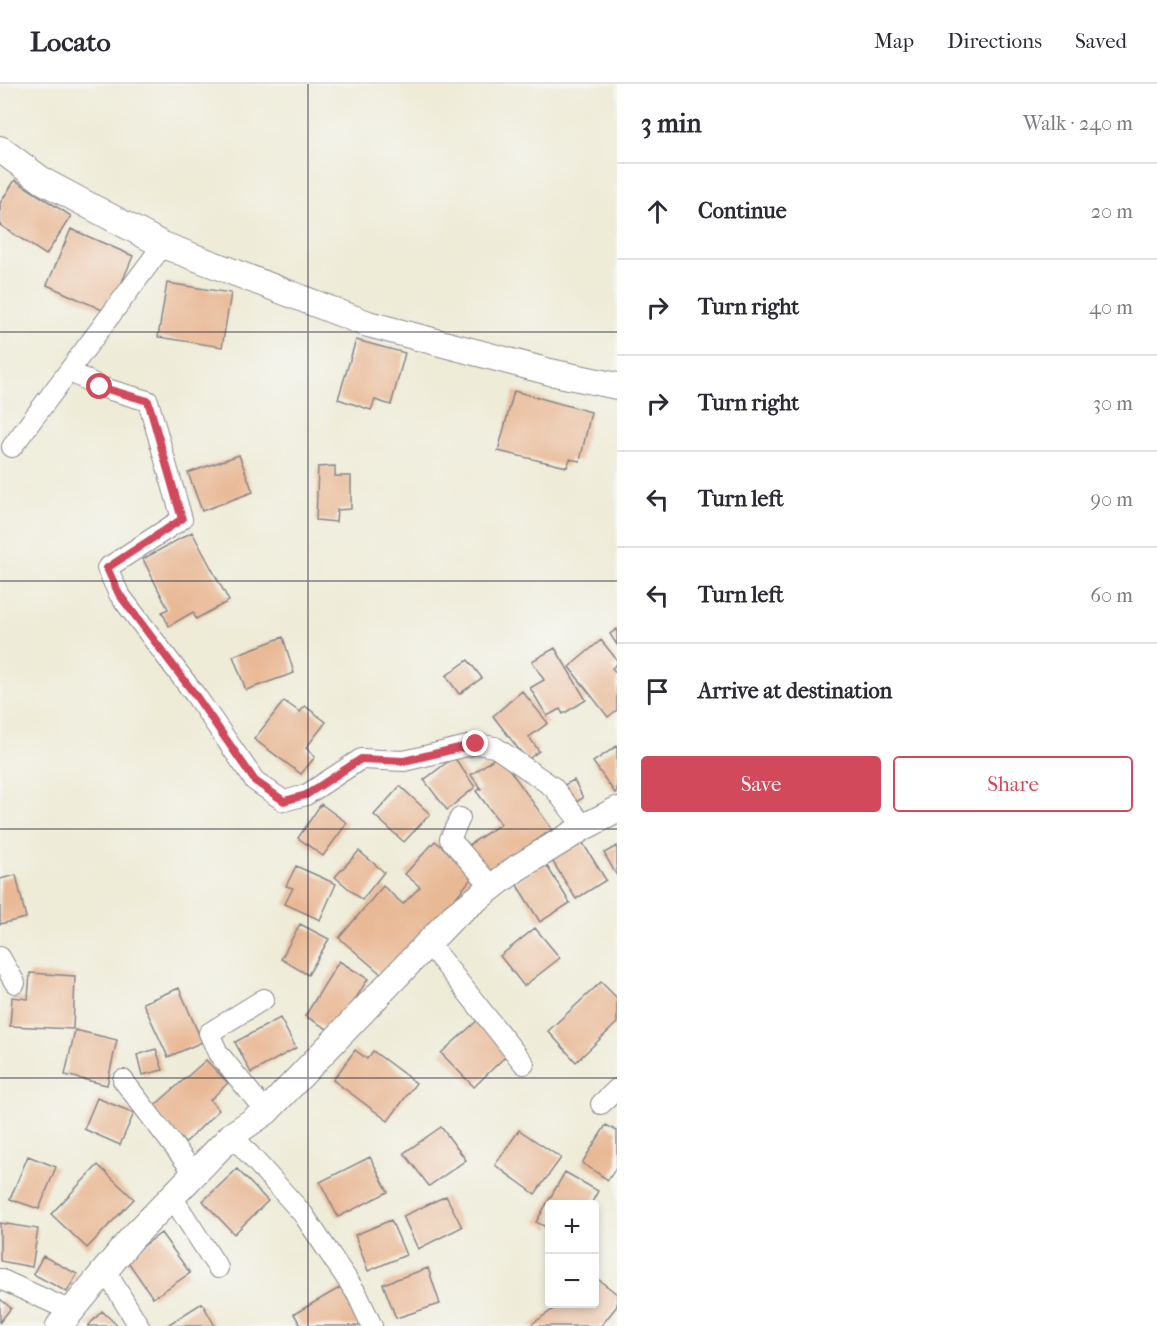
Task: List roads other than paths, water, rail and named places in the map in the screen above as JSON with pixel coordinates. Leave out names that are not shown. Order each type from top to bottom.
[{"type":"street","points":[[4,159],[163,245],[368,324],[550,372],[617,386]]},
{"type":"street","points":[[12,447],[163,245]]},
{"type":"street","points":[[69,371],[100,387],[148,401],[182,519],[107,568],[119,594],[196,696],[255,781],[284,801],[306,795],[361,759],[404,761],[476,744],[495,747],[553,788],[584,827]]},
{"type":"street","points":[[0,1279],[65,1318],[130,1239],[232,1135],[266,1112],[454,916],[518,868],[584,827],[617,810]]},
{"type":"street","points":[[460,818],[450,839],[492,887]]},
{"type":"street","points":[[428,943],[524,1064]]},
{"type":"street","points":[[0,957],[15,983]]},
{"type":"street","points":[[264,999],[209,1033],[218,1053],[266,1112]]},
{"type":"street","points":[[123,1080],[195,1174]]},
{"type":"street","points":[[601,1104],[617,1089]]},
{"type":"street","points":[[232,1135],[303,1214],[357,1294],[372,1326]]},
{"type":"street","points":[[172,1197],[218,1268]]},
{"type":"street","points":[[105,1270],[140,1326]]}]
